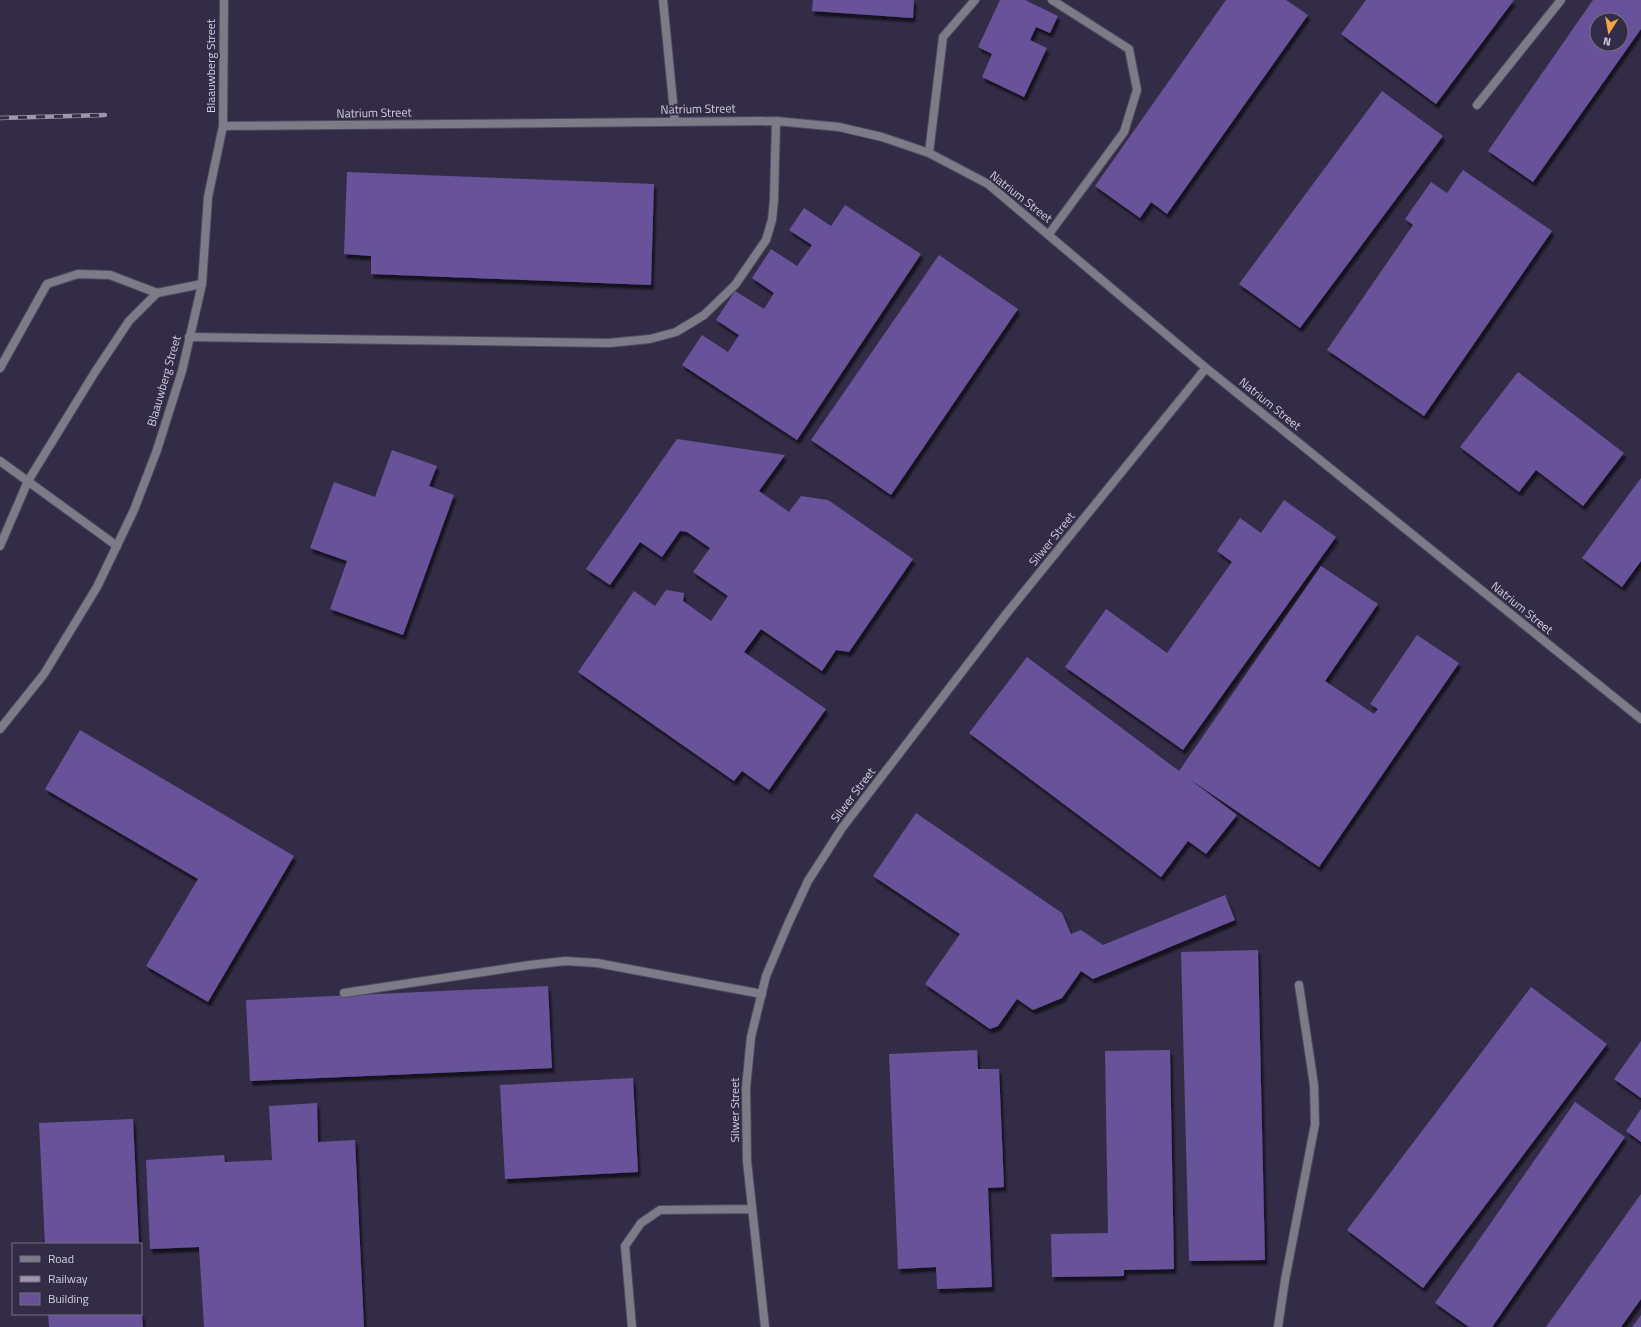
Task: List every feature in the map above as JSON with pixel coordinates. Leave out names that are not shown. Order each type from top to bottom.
[{"type":"street","name":"Blaauwberg Street","points":[[0,729],[44,674],[97,587],[134,510],[157,450],[182,371],[202,284],[208,197],[223,126],[224,0]]},
{"type":"street","points":[[663,0],[675,122]]},
{"type":"street","points":[[929,153],[943,36],[975,0]]},
{"type":"street","points":[[1049,234],[1124,132],[1137,90],[1129,49],[1052,0]]},
{"type":"street","points":[[1477,105],[1561,0]]},
{"type":"street","name":"Natrium Street","points":[[223,126],[776,120],[839,127],[882,136],[929,153],[988,184],[1206,368],[1641,719]]},
{"type":"street","points":[[190,337],[609,343],[650,339],[676,332],[704,314],[735,285],[766,240],[772,220],[774,200],[776,120]]},
{"type":"street","points":[[0,368],[46,284],[78,274],[110,275],[157,293],[202,284]]},
{"type":"street","points":[[0,546],[28,482],[95,372],[129,321],[157,293]]},
{"type":"street","name":"Silwer Street","points":[[765,1327],[747,1161],[746,1088],[751,1037],[766,976],[808,881],[842,828],[1007,613],[1206,368]]},
{"type":"street","points":[[0,461],[117,546]]},
{"type":"street","points":[[344,993],[565,961],[596,963],[762,994]]},
{"type":"street","points":[[1278,1327],[1285,1280],[1315,1124],[1314,1085],[1298,985]]},
{"type":"street","points":[[632,1327],[625,1246],[641,1223],[660,1210],[752,1209]]},
{"type":"building","points":[[813,0],[914,0],[913,18],[812,11]]},
{"type":"building","points":[[1000,0],[1025,0],[1058,16],[1050,33],[1036,27],[1030,40],[1047,48],[1024,97],[982,77],[992,54],[978,47]]},
{"type":"building","points":[[1226,0],[1286,0],[1308,15],[1167,214],[1151,202],[1140,218],[1095,186]]},
{"type":"building","points":[[1366,0],[1514,0],[1436,104],[1341,34]]},
{"type":"building","points":[[1593,0],[1641,0],[1641,29],[1629,46],[1629,12],[1589,12],[1589,52],[1625,52],[1533,182],[1488,151]]},
{"type":"building","points":[[1382,91],[1443,136],[1300,328],[1239,284]]},
{"type":"building","points":[[1463,170],[1552,231],[1424,416],[1327,350],[1413,225],[1405,219],[1431,182],[1447,193]]},
{"type":"building","points":[[347,172],[654,184],[651,285],[371,274],[371,256],[344,254]]},
{"type":"building","points":[[845,205],[921,254],[797,440],[682,365],[702,335],[728,352],[739,335],[716,320],[735,291],[764,309],[774,293],[752,278],[771,249],[797,266],[812,245],[789,230],[804,208],[831,226]]},
{"type":"building","points":[[939,255],[1018,309],[891,495],[811,440]]},
{"type":"building","points":[[1518,372],[1624,453],[1583,506],[1536,470],[1519,492],[1460,447]]},
{"type":"building","points":[[677,439],[785,455],[759,491],[789,512],[801,496],[828,500],[913,559],[849,652],[836,650],[822,671],[761,629],[744,652],[826,709],[769,790],[742,771],[734,781],[578,672],[634,591],[655,606],[666,590],[684,593],[683,601],[711,621],[728,596],[693,572],[710,548],[687,532],[680,531],[662,557],[640,542],[610,585],[586,569]]},
{"type":"building","points":[[392,450],[437,466],[429,486],[454,495],[403,635],[330,609],[347,561],[310,548],[334,482],[375,497]]},
{"type":"building","points":[[1641,478],[1641,561],[1622,587],[1582,558]]},
{"type":"building","points":[[1284,500],[1336,537],[1183,750],[1065,667],[1106,609],[1167,653],[1232,562],[1217,551],[1240,518],[1261,533]]},
{"type":"building","points":[[1321,566],[1378,604],[1325,681],[1374,714],[1378,709],[1370,704],[1417,635],[1459,663],[1319,867],[1188,778],[1237,815],[1206,854],[1188,841],[1161,877],[969,733],[1027,657],[1179,771]]},
{"type":"building","points":[[80,730],[294,856],[208,1002],[146,966],[198,879],[45,789]]},
{"type":"building","points":[[916,813],[1062,913],[1071,934],[1081,930],[1103,945],[1225,895],[1235,920],[1093,979],[1081,971],[1062,998],[1033,1010],[1017,999],[998,1026],[990,1029],[925,984],[960,934],[873,876]]},
{"type":"building","points":[[1258,950],[1265,1260],[1189,1261],[1181,952]]},
{"type":"building","points":[[548,986],[552,1068],[250,1081],[246,1000]]},
{"type":"building","points":[[1531,987],[1607,1044],[1423,1288],[1347,1230]]},
{"type":"building","points":[[1641,1041],[1641,1098],[1614,1079]]},
{"type":"building","points":[[977,1050],[978,1069],[999,1069],[1004,1187],[988,1188],[992,1287],[937,1289],[936,1267],[898,1269],[889,1054]]},
{"type":"building","points":[[1170,1050],[1174,1269],[1124,1270],[1124,1276],[1052,1277],[1051,1234],[1108,1233],[1105,1051]]},
{"type":"building","points":[[633,1078],[638,1172],[505,1179],[500,1085]]},
{"type":"building","points":[[1575,1102],[1625,1137],[1492,1327],[1469,1327],[1435,1303]]},
{"type":"building","points":[[317,1103],[318,1142],[355,1140],[364,1327],[204,1327],[199,1247],[150,1249],[146,1160],[224,1155],[225,1162],[272,1160],[269,1106]]},
{"type":"building","points":[[1641,1109],[1641,1142],[1626,1131]]},
{"type":"building","points":[[133,1119],[139,1243],[45,1243],[39,1123]]},
{"type":"building","points":[[1641,1194],[1641,1299],[1621,1327],[1546,1327]]},
{"type":"building","points":[[142,1314],[143,1327],[49,1327],[48,1315]]},
{"type":"building","points":[[1641,1315],[1641,1327],[1632,1327]]},
{"type":"railway","points":[[0,118],[105,115]]}]
